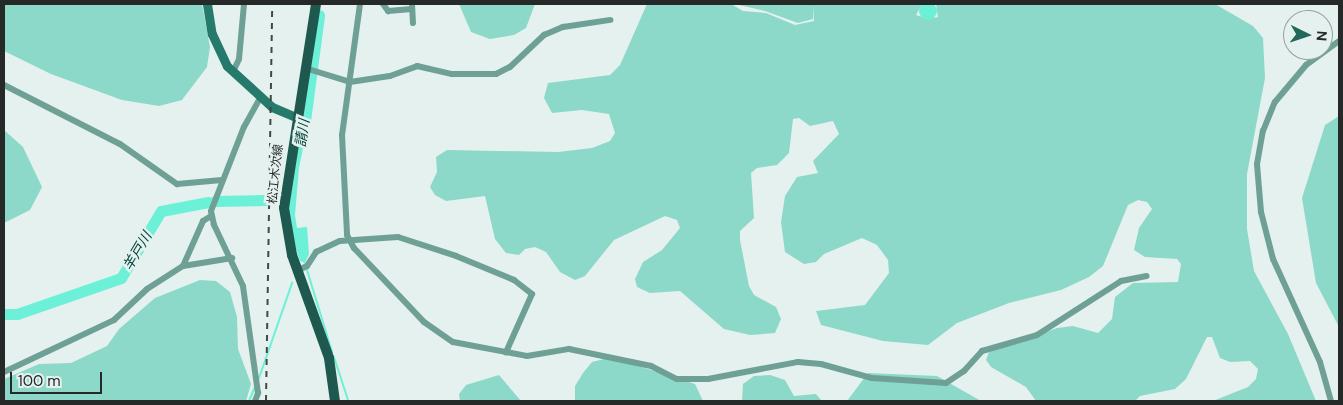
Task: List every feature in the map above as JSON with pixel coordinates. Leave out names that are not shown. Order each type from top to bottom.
[{"type":"main road","name":"松江木次線","points":[[316,4],[308,68],[296,117],[284,208],[297,271],[329,358],[335,401]]},
{"type":"street","points":[[207,4],[216,45],[233,72],[260,98],[296,117]]},
{"type":"street","points":[[233,72],[239,59],[244,4]]},
{"type":"street","points":[[360,4],[341,147],[349,241],[424,322],[443,337],[526,356],[569,349],[651,366],[678,379],[708,379],[798,362],[821,364],[872,378],[946,383],[964,371],[982,350],[1037,335],[1121,281],[1147,276]]},
{"type":"street","points":[[383,4],[388,11],[412,7],[413,23]]},
{"type":"street","points":[[308,68],[350,82],[390,76],[417,66],[452,74],[496,74],[544,35],[563,27],[610,20]]},
{"type":"street","points":[[1331,401],[1320,362],[1273,258],[1262,212],[1257,164],[1263,132],[1275,102],[1306,64],[1339,41]]},
{"type":"street","points":[[4,85],[120,144],[177,184],[222,180]]},
{"type":"street","points":[[255,401],[258,393],[246,299],[232,258],[211,216],[212,204],[260,98]]},
{"type":"street","points":[[183,266],[203,221],[211,216]]},
{"type":"street","points":[[297,271],[307,266],[316,252],[336,241],[405,239],[456,256],[528,289],[533,300],[506,352]]},
{"type":"street","points":[[4,372],[114,320],[153,285],[183,266],[232,258]]},
{"type":"shaded area","points":[[4,4],[202,4],[210,47],[207,67],[182,100],[159,106],[122,100],[51,74],[4,51]]},
{"type":"shaded area","points":[[459,4],[535,4],[526,28],[514,35],[490,39],[471,32]]},
{"type":"shaded area","points":[[647,4],[731,4],[743,11],[766,13],[795,25],[814,21],[813,6],[813,19],[798,23],[765,11],[735,4],[922,4],[916,15],[928,19],[938,17],[936,4],[1215,4],[1253,26],[1263,38],[1265,78],[1247,174],[1247,229],[1254,271],[1288,334],[1316,401],[1213,401],[1248,387],[1256,379],[1258,369],[1250,361],[1230,362],[1220,358],[1212,337],[1207,337],[1186,379],[1175,389],[1140,396],[1135,401],[1036,401],[1026,387],[991,367],[986,360],[989,352],[1057,328],[1073,326],[1098,333],[1112,319],[1115,297],[1133,283],[1178,282],[1181,264],[1177,259],[1145,257],[1134,250],[1139,228],[1152,209],[1147,202],[1138,200],[1128,205],[1103,266],[1089,277],[1061,290],[1009,303],[957,323],[928,345],[883,341],[821,325],[816,311],[865,305],[889,273],[888,260],[877,245],[862,238],[824,254],[816,262],[804,264],[785,252],[781,222],[785,196],[797,177],[818,173],[813,161],[839,134],[833,121],[810,126],[799,118],[793,119],[789,153],[777,165],[757,168],[751,173],[754,218],[740,231],[740,240],[749,286],[754,295],[776,307],[781,319],[775,333],[750,335],[724,329],[680,291],[650,293],[637,287],[635,279],[643,262],[662,250],[680,228],[677,220],[665,216],[614,240],[585,276],[575,280],[560,272],[546,252],[535,247],[525,249],[519,255],[506,253],[495,239],[485,196],[446,201],[435,195],[430,187],[437,172],[436,157],[447,150],[558,152],[592,148],[610,141],[615,133],[609,114],[582,110],[552,113],[544,98],[548,83],[610,75],[620,65]]},
{"type":"shaded area","points":[[1339,116],[1339,327],[1316,283],[1302,198],[1325,125]]},
{"type":"shaded area","points":[[4,130],[23,147],[42,187],[30,210],[4,223]]},
{"type":"shaded area","points":[[200,280],[216,281],[230,292],[237,317],[238,349],[251,384],[246,401],[4,401],[4,379],[39,364],[71,363],[107,346],[119,329],[155,298]]},
{"type":"shaded area","points":[[604,359],[632,364],[695,384],[703,401],[575,401],[575,386],[583,373],[592,362]]},
{"type":"shaded area","points":[[868,373],[937,376],[981,401],[847,401]]},
{"type":"shaded area","points":[[499,375],[521,401],[460,401],[459,394],[466,385]]},
{"type":"shaded area","points":[[770,375],[785,380],[794,396],[816,394],[822,401],[742,401],[743,384],[754,376]]},
{"type":"water","points":[[928,2],[934,5],[937,11],[934,17],[928,20],[922,17],[919,11],[922,5]]},
{"type":"water","points":[[303,112],[310,114],[299,168],[295,215],[297,228],[307,227],[309,254],[305,263],[300,261],[295,246],[288,206]]},
{"type":"waterway","name":"請川","points":[[304,128],[319,15]]},
{"type":"waterway","name":"羊戸川","points":[[215,201],[267,200]]},
{"type":"waterway","name":"羊戸川","points":[[4,314],[17,314],[121,278],[161,211],[208,202]]},
{"type":"waterway","points":[[307,270],[332,352]]},
{"type":"waterway","name":"請川","points":[[259,378],[292,283]]},
{"type":"waterway","points":[[334,357],[348,400]]},
{"type":"waterway","points":[[249,401],[255,387]]},
{"type":"railway","points":[[266,401],[272,4]]}]
